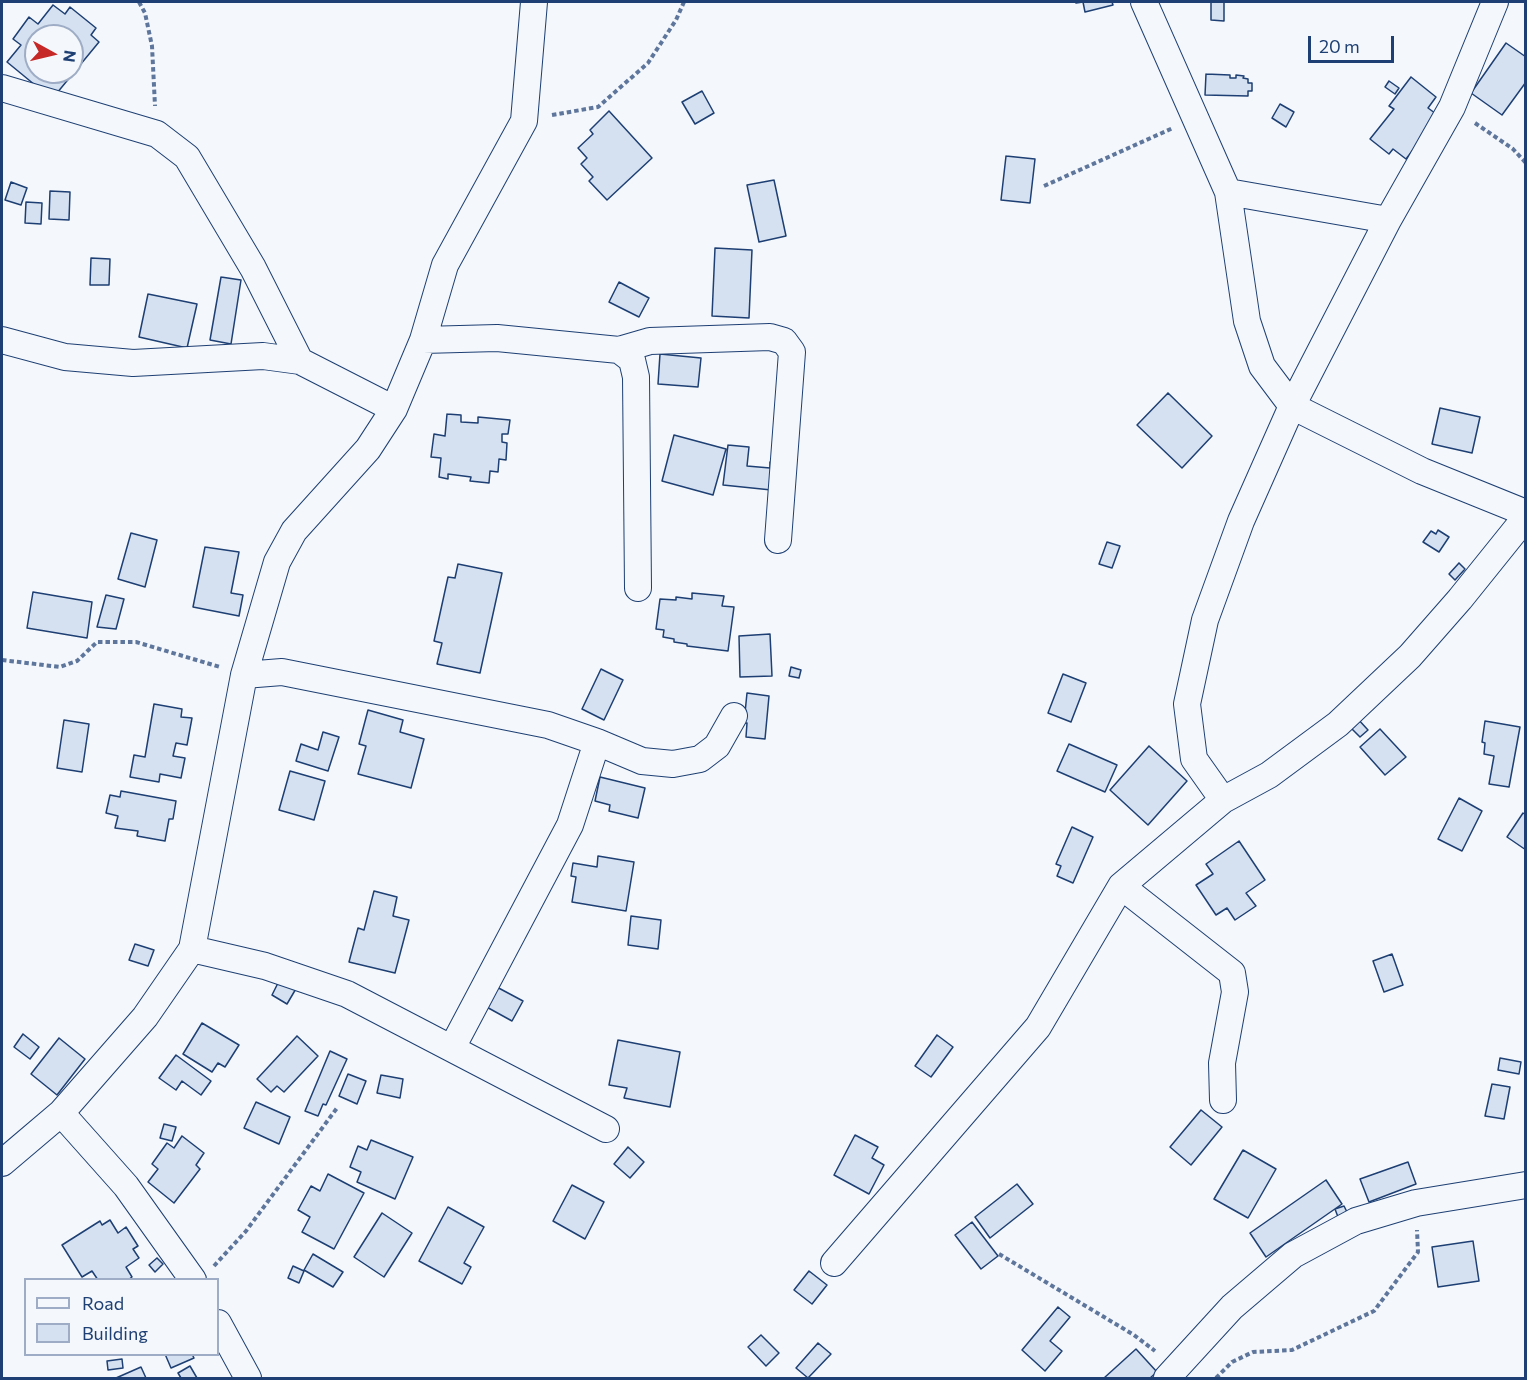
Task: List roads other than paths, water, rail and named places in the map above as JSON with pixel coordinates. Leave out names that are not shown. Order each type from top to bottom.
[{"type":"street","points":[[2,1163],[62,1113],[145,1017],[192,949],[244,675],[277,562],[294,531],[368,449],[394,409],[423,340],[445,265],[524,121],[534,2]]},
{"type":"street","points":[[1144,2],[1228,192],[1247,321],[1262,366],[1292,406],[1422,471],[1526,513]]},
{"type":"street","points":[[1223,800],[1194,759],[1187,704],[1205,620],[1241,521],[1292,406],[1388,220],[1452,107],[1495,2]]},
{"type":"street","points":[[2,88],[157,134],[187,157],[253,268],[300,361]]},
{"type":"street","points":[[1228,192],[1388,220]]},
{"type":"street","points":[[423,340],[497,338],[619,350],[650,341],[770,337],[784,341],[792,352],[778,540]]},
{"type":"street","points":[[2,340],[65,357],[133,363],[263,356],[300,361],[394,409]]},
{"type":"street","points":[[619,350],[632,360],[636,377],[638,588]]},
{"type":"street","points":[[834,1263],[1038,1027],[1121,886],[1223,800],[1269,775],[1338,724],[1410,657],[1526,517]]},
{"type":"street","points":[[244,675],[282,672],[548,725],[642,761],[673,764],[700,759],[717,746],[734,716]]},
{"type":"street","points":[[452,1048],[570,825],[597,742]]},
{"type":"street","points":[[1121,886],[1232,973],[1235,992],[1222,1063],[1223,1100]]},
{"type":"street","points":[[192,949],[265,966],[347,994],[606,1129]]},
{"type":"street","points":[[62,1113],[201,1275]]},
{"type":"street","points":[[1172,1373],[1232,1306],[1293,1255],[1356,1221],[1416,1203],[1526,1185]]},
{"type":"street","points":[[219,1325],[248,1378]]}]
